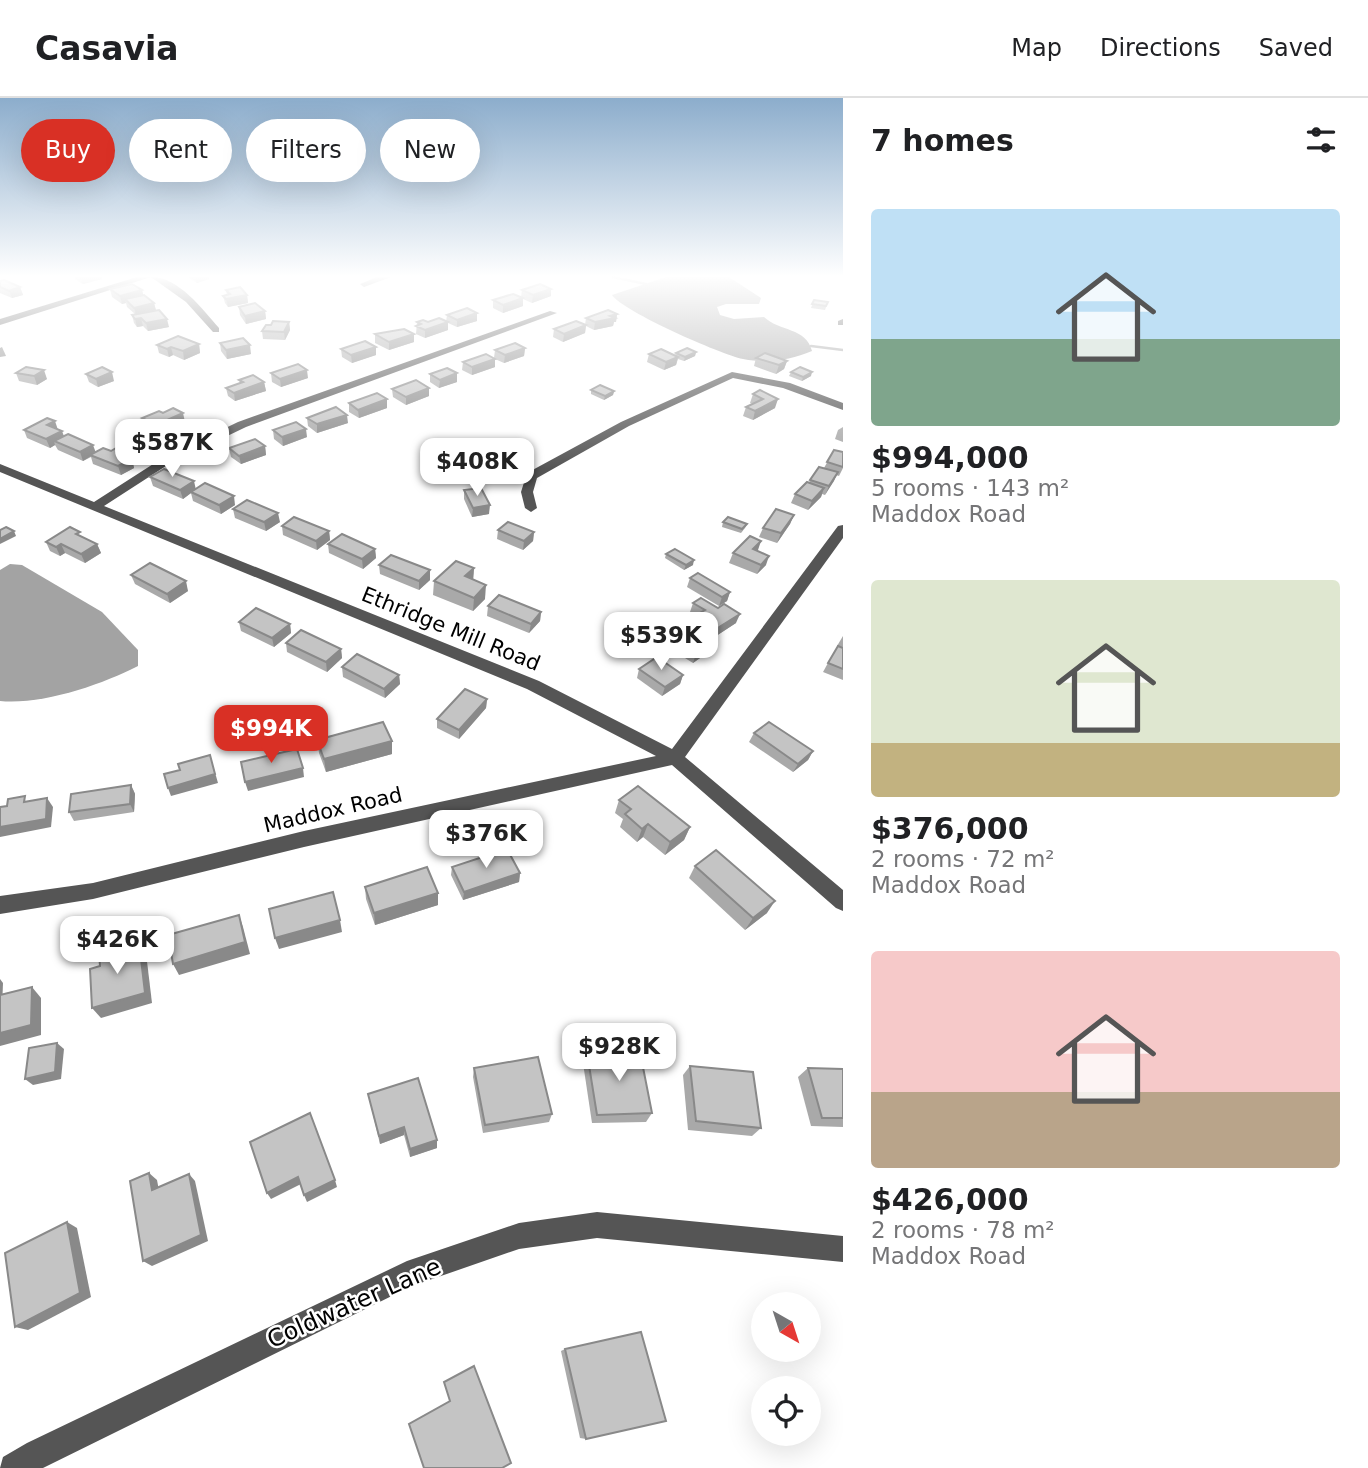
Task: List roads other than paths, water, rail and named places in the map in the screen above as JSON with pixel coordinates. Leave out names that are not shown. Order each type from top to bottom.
[{"type":"street","points":[[93,507],[125,483],[196,445],[276,410],[473,341]]},
{"type":"street","points":[[531,508],[527,492],[531,476],[564,456],[693,391],[732,375],[786,385],[843,407]]},
{"type":"street","name":"Ethridge Mill Road","points":[[0,468],[533,685],[675,758],[843,902]]},
{"type":"street","points":[[675,758],[843,529]]},
{"type":"street","name":"Maddox Road","points":[[0,905],[93,891],[304,839],[675,758]]},
{"type":"street","name":"Coldwater Lane","points":[[14,1468],[407,1275],[519,1236],[597,1225],[843,1249]]},
{"type":"waterway","points":[[811,346],[843,350]]}]
